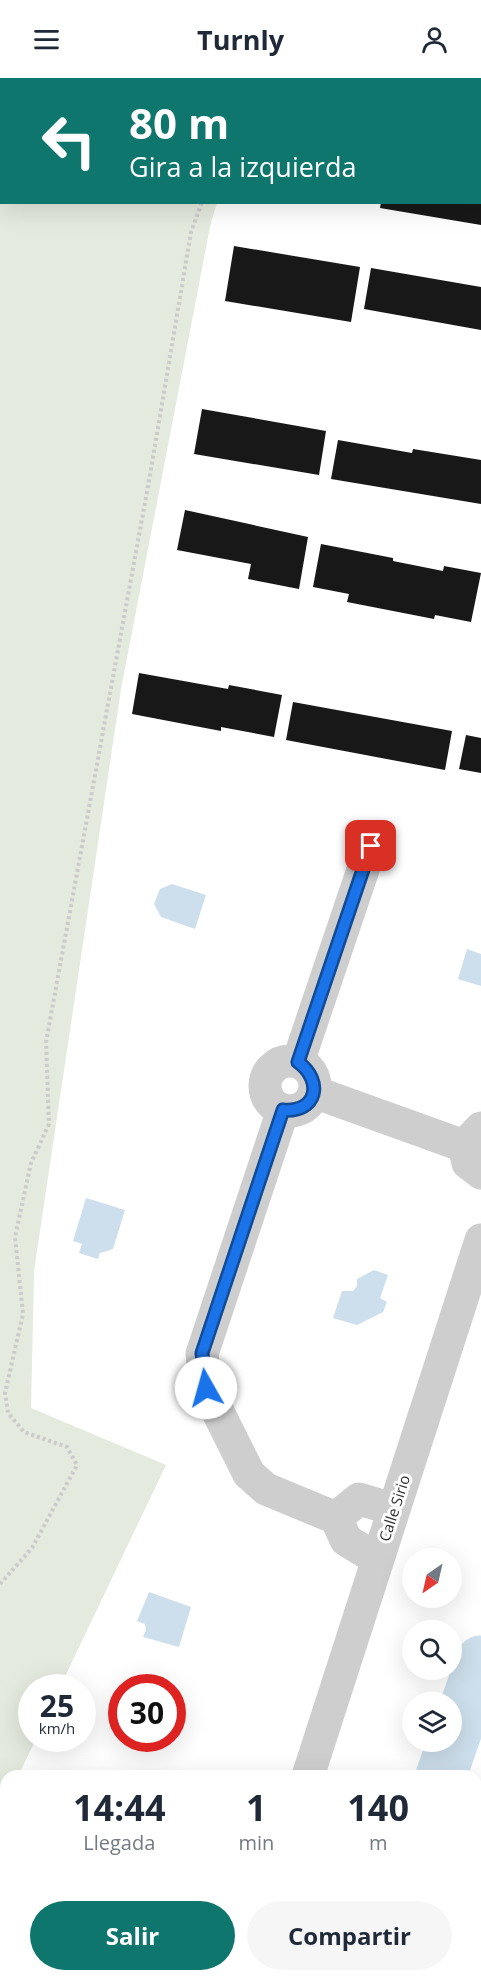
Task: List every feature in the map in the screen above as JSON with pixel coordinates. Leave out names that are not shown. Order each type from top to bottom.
[{"type":"street","points":[[298,1062],[371,846]]},
{"type":"street","points":[[285,1061],[298,1062],[308,1069],[314,1080],[314,1092],[310,1101],[302,1107],[293,1111],[283,1110],[272,1103],[265,1092],[266,1078],[273,1067],[285,1061]]},
{"type":"street","points":[[314,1092],[472,1137],[468,1163],[481,1173]]},
{"type":"street","points":[[283,1110],[202,1353],[206,1388],[249,1474],[266,1489],[336,1518],[346,1540],[377,1559]]},
{"type":"street","name":"Calle Sirio","points":[[310,1770],[481,1240]]},
{"type":"street","points":[[336,1518],[359,1499],[393,1509]]},
{"type":"path","points":[[0,1584],[32,1548],[77,1465],[67,1447],[24,1432],[8,1413],[5,1393],[23,1314],[15,1237],[31,1164],[50,1124],[46,1042],[149,481],[191,232],[201,204]]},
{"type":"shaded area","points":[[0,204],[217,204],[211,222],[121,689],[34,1271],[31,1408],[166,1465],[66,1674],[18,1674],[18,1752],[30,1752],[21,1770],[0,1770]]},
{"type":"water","points":[[172,884],[206,895],[195,929],[161,917],[154,904],[160,889]]},
{"type":"water","points":[[467,949],[481,954],[481,986],[458,979]]},
{"type":"water","points":[[86,1198],[125,1210],[113,1249],[100,1253],[98,1259],[79,1253],[82,1244],[73,1241]]},
{"type":"water","points":[[374,1270],[388,1275],[380,1298],[387,1302],[383,1312],[357,1325],[333,1318],[342,1291],[353,1291],[357,1286],[357,1279]]},
{"type":"water","points":[[149,1592],[191,1607],[179,1647],[143,1637],[146,1630],[145,1624],[137,1621]]},
{"type":"building","points":[[381,204],[481,204],[481,225],[380,208]]},
{"type":"building","points":[[234,246],[360,267],[351,322],[225,301]]},
{"type":"building","points":[[371,268],[481,287],[481,330],[364,309]]},
{"type":"building","points":[[202,409],[326,431],[319,475],[194,454]]},
{"type":"building","points":[[338,440],[412,453],[413,449],[481,460],[481,504],[331,479]]},
{"type":"building","points":[[185,510],[308,537],[299,589],[248,579],[251,564],[177,550]]},
{"type":"building","points":[[321,544],[393,558],[393,561],[443,571],[444,566],[481,573],[471,622],[435,615],[434,619],[347,602],[349,594],[313,587]]},
{"type":"building","points":[[139,673],[228,689],[229,685],[282,695],[274,737],[221,727],[221,731],[132,714]]},
{"type":"building","points":[[293,702],[452,731],[445,770],[286,740]]},
{"type":"building","points":[[466,735],[481,738],[481,773],[459,769]]},
{"type":"waterway","points":[[443,1770],[481,1661]]},
{"type":"route","points":[[206,1388],[202,1353],[283,1110],[293,1111],[302,1107],[310,1101],[314,1092],[314,1080],[308,1069],[298,1062],[371,846]]}]
